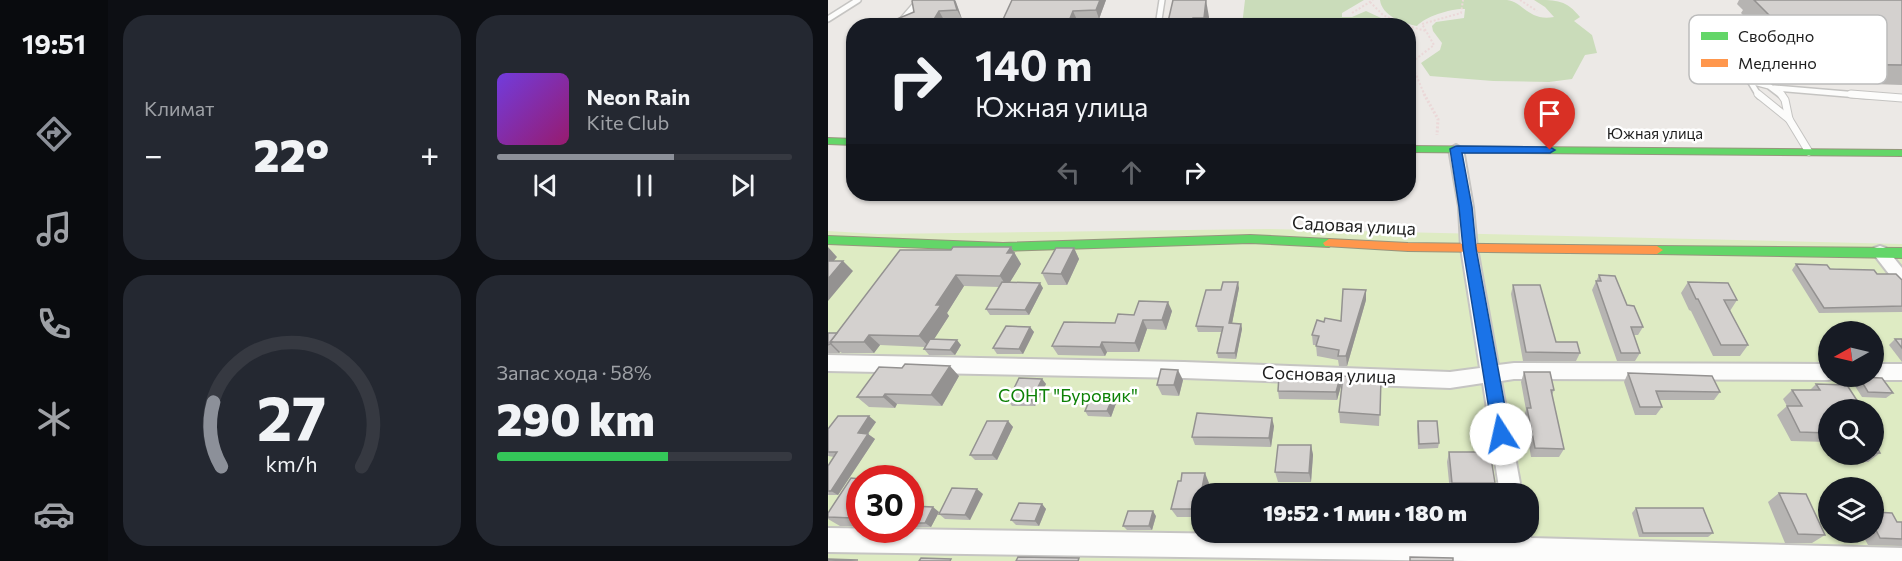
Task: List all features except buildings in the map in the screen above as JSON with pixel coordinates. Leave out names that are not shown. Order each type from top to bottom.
[{"type":"street","points":[[828,141],[846,142]]},
{"type":"street","name":"Южная улица","points":[[1416,149],[1902,153]]},
{"type":"street","points":[[1456,149],[1464,196],[1469,248],[1510,483]]},
{"type":"street","name":"Садовая улица","points":[[828,240],[1003,247],[1250,239],[1375,247],[1902,253]]},
{"type":"street","points":[[1880,252],[1902,279]]},
{"type":"street","name":"Сосновая улица","points":[[828,363],[1184,370],[1450,380],[1514,371],[1818,372]]},
{"type":"street","points":[[1884,372],[1902,372]]},
{"type":"street","points":[[828,540],[1521,548],[1902,560]]},
{"type":"lane","points":[[828,19],[858,0]]},
{"type":"lane","points":[[904,18],[916,4],[923,0]]},
{"type":"lane","points":[[1159,18],[1162,0]]},
{"type":"lane","points":[[1751,84],[1762,98],[1789,119]]},
{"type":"lane","points":[[1760,84],[1774,88],[1902,98]]},
{"type":"lane","points":[[1774,88],[1785,100],[1789,119],[1809,152]]},
{"type":"path","points":[[1416,59],[1430,51],[1434,45],[1422,24],[1461,13],[1463,0]]},
{"type":"path","points":[[1520,0],[1537,11]]},
{"type":"path","points":[[1352,13],[1372,1],[1383,15],[1390,18]]},
{"type":"path","points":[[1416,29],[1426,32]]},
{"type":"path","points":[[1416,75],[1429,106],[1438,119],[1439,131],[1430,149]]},
{"type":"green space","points":[[1245,0],[1364,0],[1342,13],[1342,17],[1352,17],[1366,11],[1381,18],[1243,18]]},
{"type":"green space","points":[[1380,0],[1507,0],[1538,17],[1545,18],[1554,17],[1534,0],[1561,2],[1580,17],[1574,21],[1592,35],[1597,53],[1585,55],[1572,79],[1549,82],[1493,81],[1430,76],[1421,63],[1440,50],[1442,43],[1432,26],[1436,22],[1464,18],[1465,9],[1440,13],[1417,26],[1416,18],[1395,18],[1382,6]]},
{"type":"green space","name":"СОНТ \"Буровик\"","points":[[1267,229],[1902,244],[1902,561],[828,561],[828,231],[878,234]]},
{"type":"traffic: fast","points":[[828,141],[846,142]]},
{"type":"traffic: fast","points":[[1416,149],[1902,153]]},
{"type":"traffic: fast","points":[[828,240],[1003,247],[1250,239],[1329,243]]},
{"type":"traffic: fast","points":[[1657,250],[1902,253]]},
{"type":"traffic: slow","points":[[1329,243],[1408,247],[1657,250]]},
{"type":"route","points":[[1501,434],[1469,248],[1466,207],[1456,149],[1550,150]]}]
